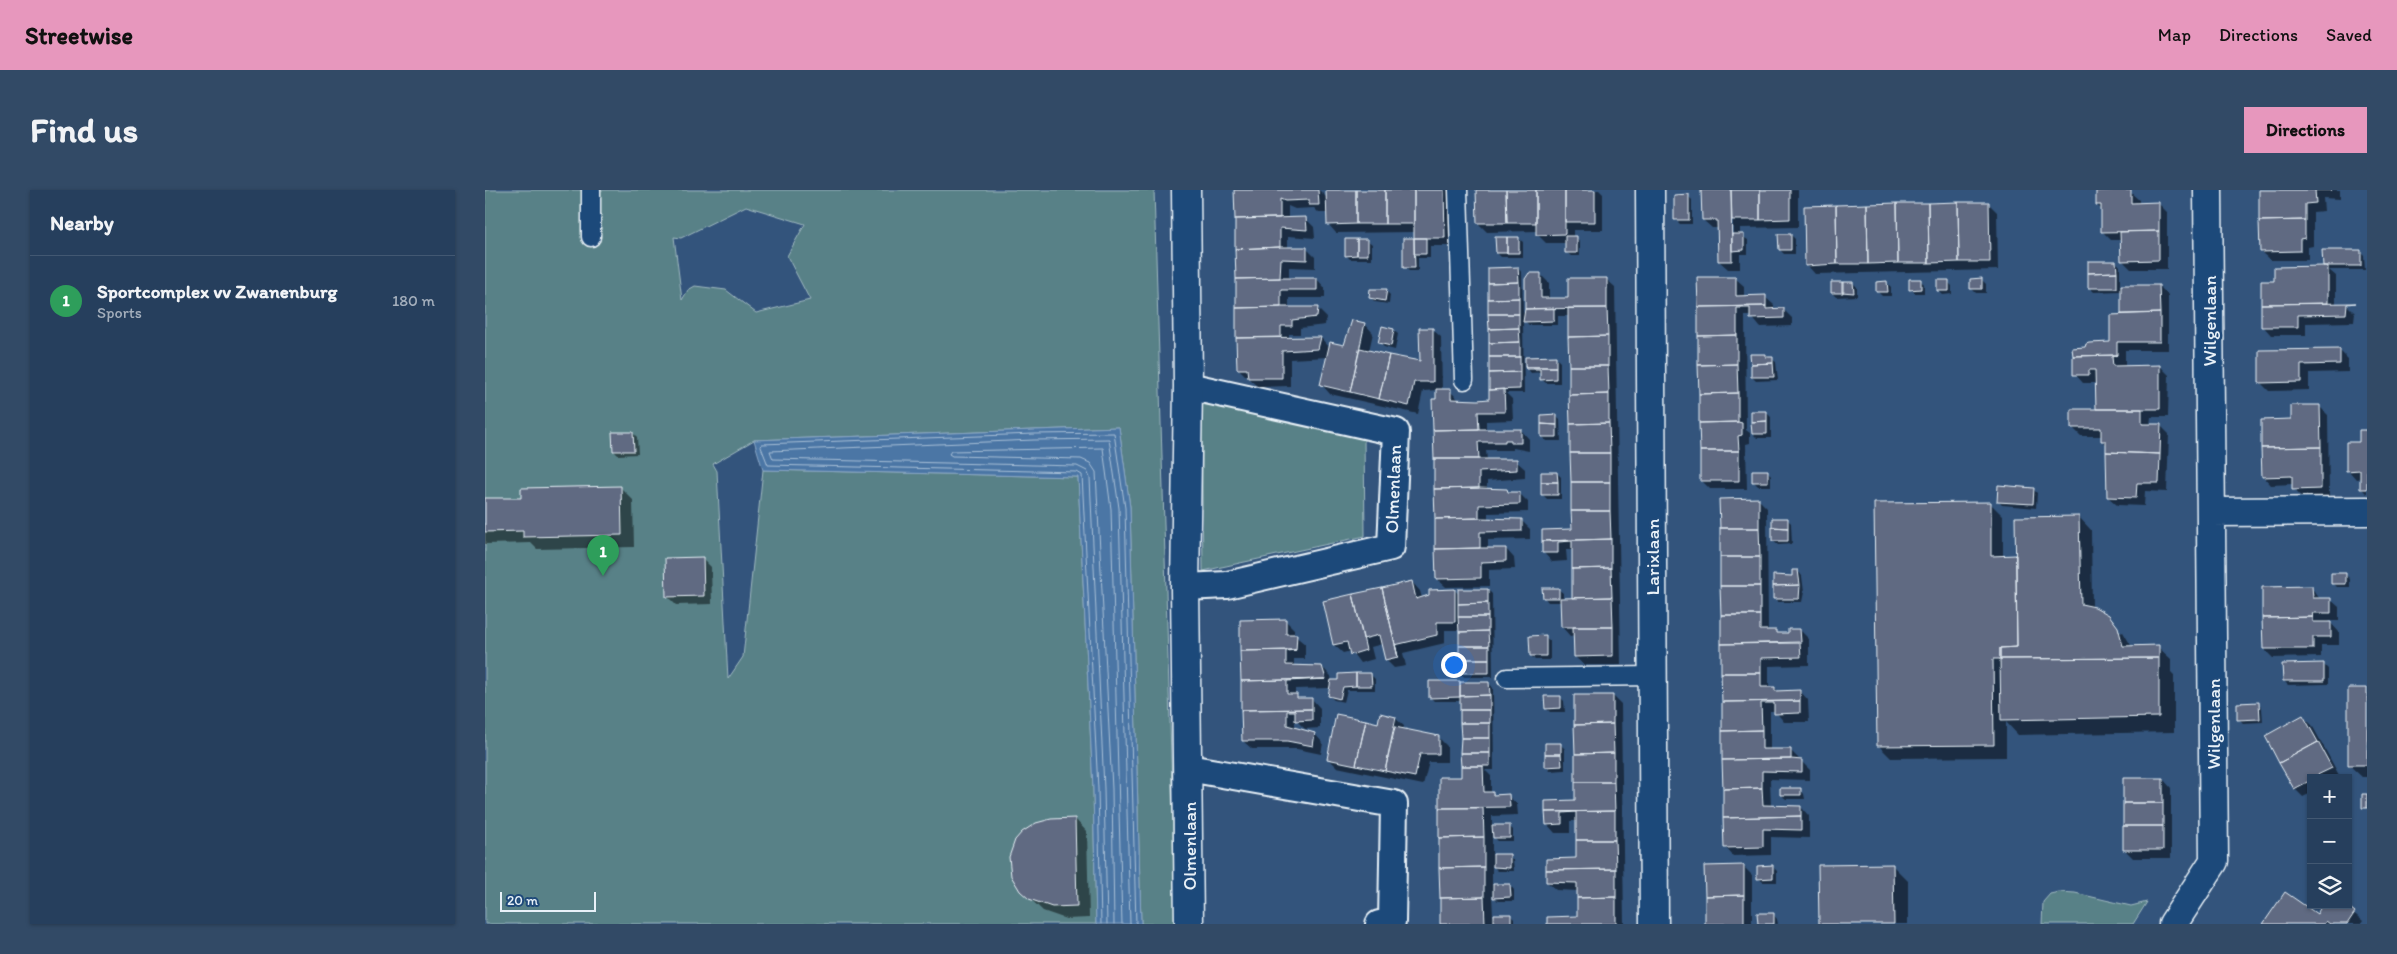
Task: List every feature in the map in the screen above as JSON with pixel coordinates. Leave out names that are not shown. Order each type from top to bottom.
[{"type":"street","name":"Olmenlaan","points":[[1186,190],[1188,386],[1185,586],[1189,924]]},
{"type":"street","name":"Larixlaan","points":[[1650,190],[1654,924]]},
{"type":"street","name":"Wilgenlaan","points":[[2173,924],[2214,861],[2208,190]]},
{"type":"street","name":"Olmenlaan","points":[[1185,586],[1227,585],[1391,547],[1396,432],[1188,386]]},
{"type":"street","points":[[2211,512],[2367,511]]},
{"type":"street","points":[[1188,768],[1394,804],[1392,922],[1379,924]]},
{"type":"lane","points":[[591,190],[591,237]]},
{"type":"lane","points":[[1458,190],[1464,380]]},
{"type":"lane","points":[[1507,678],[1653,676]]},
{"type":"green space","points":[[485,190],[1154,190],[1176,924],[1141,924],[1130,507],[1119,427],[754,440],[713,464],[717,471],[728,679],[743,657],[763,470],[1078,477],[1093,789],[1096,924],[485,924]],"holes":[[[746,206],[805,224],[787,256],[810,300],[756,313],[726,290],[695,286],[688,290],[682,300],[674,237],[681,238]]]},
{"type":"green space","points":[[1201,403],[1364,438],[1365,536],[1203,571]]},
{"type":"green space","points":[[2059,892],[2075,893],[2131,906],[2147,902],[2133,924],[2042,924],[2043,902],[2050,894]]},
{"type":"water","points":[[1119,427],[1130,507],[1141,924],[1096,924],[1093,789],[1078,477],[763,470],[754,440]]},
{"type":"building","points":[[1234,190],[1318,190],[1319,205],[1309,205],[1309,200],[1285,201],[1280,199],[1280,218],[1235,219]]},
{"type":"building","points":[[1326,190],[1356,190],[1356,224],[1327,225]]},
{"type":"building","points":[[1356,190],[1385,190],[1385,224],[1356,224]]},
{"type":"building","points":[[1385,190],[1414,190],[1414,224],[1385,224]]},
{"type":"building","points":[[1414,190],[1444,190],[1445,238],[1414,238]]},
{"type":"building","points":[[1476,190],[1506,190],[1507,223],[1477,223]]},
{"type":"building","points":[[1506,190],[1536,190],[1536,223],[1507,223]]},
{"type":"building","points":[[1536,190],[1565,190],[1565,234],[1536,235]]},
{"type":"building","points":[[1565,190],[1595,190],[1595,222],[1565,222]]},
{"type":"building","points":[[1701,190],[1731,190],[1732,261],[1718,261],[1717,220],[1702,220]]},
{"type":"building","points":[[1731,190],[1760,190],[1760,220],[1732,220]]},
{"type":"building","points":[[1760,190],[1790,190],[1790,219],[1760,220]]},
{"type":"building","points":[[2131,190],[2131,203],[2159,202],[2159,231],[2101,232],[2101,205],[2096,205],[2096,191]]},
{"type":"building","points":[[2259,190],[2315,190],[2316,203],[2305,204],[2305,220],[2259,221]]},
{"type":"building","points":[[1689,194],[1689,220],[1674,220],[1674,195]]},
{"type":"building","points":[[1958,202],[1989,202],[1990,262],[1959,262]]},
{"type":"building","points":[[1958,202],[1959,262],[1929,263],[1928,203]]},
{"type":"building","points":[[1897,203],[1898,263],[1868,264],[1867,204]]},
{"type":"building","points":[[1897,203],[1928,203],[1929,263],[1898,263]]},
{"type":"building","points":[[1867,204],[1868,264],[1837,264],[1836,205]]},
{"type":"building","points":[[1836,205],[1837,264],[1805,266],[1804,206]]},
{"type":"building","points":[[1306,217],[1307,230],[1280,228],[1280,247],[1235,249],[1235,219]]},
{"type":"building","points":[[2305,220],[2305,238],[2300,239],[2300,251],[2260,252],[2259,221]]},
{"type":"building","points":[[2159,231],[2159,260],[2121,261],[2120,232]]},
{"type":"building","points":[[1732,234],[1744,234],[1744,250],[1732,251]]},
{"type":"building","points":[[1778,234],[1791,234],[1791,250],[1779,250]]},
{"type":"building","points":[[1565,236],[1577,236],[1577,253],[1565,253]]},
{"type":"building","points":[[1495,237],[1507,237],[1507,253],[1496,253]]},
{"type":"building","points":[[1507,237],[1519,237],[1519,253],[1507,253]]},
{"type":"building","points":[[1403,238],[1414,238],[1415,268],[1403,268]]},
{"type":"building","points":[[1414,238],[1426,238],[1426,254],[1414,254]]},
{"type":"building","points":[[1345,239],[1357,239],[1357,255],[1345,256]]},
{"type":"building","points":[[1357,239],[1368,239],[1368,255],[1357,255]]},
{"type":"building","points":[[1307,247],[1307,260],[1281,259],[1280,278],[1236,279],[1235,249]]},
{"type":"building","points":[[2322,250],[2361,250],[2361,266],[2323,266]]},
{"type":"building","points":[[2088,261],[2116,261],[2117,272],[2088,273]]},
{"type":"building","points":[[2328,266],[2328,303],[2261,304],[2261,281],[2274,281],[2274,267]]},
{"type":"building","points":[[1518,267],[1519,282],[1488,283],[1488,268]]},
{"type":"building","points":[[2117,272],[2117,288],[2088,288],[2088,273]]},
{"type":"building","points":[[1529,273],[1541,273],[1541,298],[1568,298],[1568,278],[1607,278],[1607,308],[1525,309],[1525,279]]},
{"type":"building","points":[[1697,277],[1736,277],[1736,296],[1766,295],[1766,306],[1698,307]]},
{"type":"building","points":[[1317,278],[1317,290],[1281,290],[1281,307],[1236,308],[1236,279]]},
{"type":"building","points":[[1982,278],[1982,289],[1970,289],[1970,279]]},
{"type":"building","points":[[1909,279],[1921,279],[1921,289],[1909,290]]},
{"type":"building","points":[[1937,280],[1949,280],[1949,291],[1937,291]]},
{"type":"building","points":[[1887,281],[1888,292],[1876,292],[1876,282]]},
{"type":"building","points":[[1519,282],[1519,298],[1488,299],[1488,283]]},
{"type":"building","points":[[1831,282],[1843,282],[1843,293],[1831,293]]},
{"type":"building","points":[[1842,282],[1853,282],[1854,293],[1842,292]]},
{"type":"building","points":[[2121,285],[2159,285],[2160,313],[2121,314]]},
{"type":"building","points":[[1370,289],[1387,289],[1385,301],[1369,298]]},
{"type":"building","points":[[1519,298],[1519,314],[1488,314],[1488,299]]},
{"type":"building","points":[[2356,303],[2347,304],[2346,314],[2298,315],[2298,327],[2261,327],[2261,304]]},
{"type":"building","points":[[1766,306],[1766,309],[1784,308],[1784,318],[1750,319],[1750,308],[1737,308],[1737,335],[1698,336],[1698,307]]},
{"type":"building","points":[[1318,307],[1317,317],[1292,320],[1292,326],[1281,326],[1281,337],[1236,338],[1236,308]]},
{"type":"building","points":[[1554,308],[1554,321],[1523,322],[1525,309]]},
{"type":"building","points":[[1568,308],[1607,308],[1608,336],[1568,337]]},
{"type":"building","points":[[2160,313],[2160,342],[2117,342],[2117,355],[2073,356],[2072,348],[2085,347],[2089,343],[2110,342],[2110,315]]},
{"type":"building","points":[[1488,314],[1519,314],[1519,328],[1489,329]]},
{"type":"building","points":[[1352,320],[1365,323],[1350,392],[1320,385],[1330,342],[1344,345]]},
{"type":"building","points":[[1382,326],[1394,329],[1391,346],[1378,343]]},
{"type":"building","points":[[1419,328],[1433,328],[1433,382],[1414,382],[1409,406],[1379,399],[1389,355],[1420,361]]},
{"type":"building","points":[[1519,328],[1520,342],[1489,343],[1489,329]]},
{"type":"building","points":[[1737,335],[1737,364],[1698,365],[1698,336]]},
{"type":"building","points":[[1608,336],[1608,366],[1569,366],[1568,337]]},
{"type":"building","points":[[1321,337],[1318,349],[1282,351],[1282,378],[1248,378],[1247,369],[1237,369],[1236,338]]},
{"type":"building","points":[[1520,342],[1520,357],[1489,357],[1489,343]]},
{"type":"building","points":[[1360,348],[1389,355],[1379,399],[1350,392]]},
{"type":"building","points":[[2340,349],[2340,364],[2301,365],[2301,382],[2259,383],[2259,350]]},
{"type":"building","points":[[1750,354],[1766,354],[1766,357],[1773,357],[1773,363],[1751,364]]},
{"type":"building","points":[[2117,355],[2112,357],[2113,366],[2160,365],[2160,409],[2096,409],[2095,370],[2089,370],[2089,375],[2073,375],[2073,356]]},
{"type":"building","points":[[1556,356],[1556,367],[1525,367],[1525,357]]},
{"type":"building","points":[[1489,357],[1520,357],[1520,372],[1489,373]]},
{"type":"building","points":[[1773,363],[1774,377],[1751,377],[1751,364]]},
{"type":"building","points":[[1737,364],[1738,393],[1699,394],[1698,365]]},
{"type":"building","points":[[1569,366],[1608,366],[1609,394],[1569,395]]},
{"type":"building","points":[[1525,367],[1556,367],[1556,379],[1540,380],[1540,369],[1526,369]]},
{"type":"building","points":[[1520,372],[1520,389],[1489,390],[1489,373]]},
{"type":"building","points":[[1436,389],[1451,389],[1451,399],[1478,400],[1489,399],[1489,390],[1504,389],[1505,412],[1478,412],[1479,429],[1433,430],[1432,399],[1436,399]]},
{"type":"building","points":[[1738,393],[1738,422],[1699,423],[1699,394]]},
{"type":"building","points":[[1609,394],[1609,423],[1570,424],[1569,395]]},
{"type":"building","points":[[2291,405],[2320,405],[2321,447],[2261,448],[2261,420],[2291,419]]},
{"type":"building","points":[[2071,409],[2142,409],[2142,424],[2161,424],[2160,454],[2106,452],[2106,441],[2101,441],[2101,428],[2071,428]]},
{"type":"building","points":[[1751,411],[1767,411],[1767,421],[1751,422]]},
{"type":"building","points":[[1557,414],[1557,425],[1541,424],[1541,415]]},
{"type":"building","points":[[1767,421],[1767,434],[1752,434],[1751,422]]},
{"type":"building","points":[[1609,423],[1610,453],[1570,453],[1570,424]]},
{"type":"building","points":[[1699,423],[1742,423],[1742,435],[1738,436],[1739,451],[1700,451]]},
{"type":"building","points":[[1541,424],[1557,425],[1557,437],[1541,437]]},
{"type":"building","points":[[1521,429],[1521,443],[1511,443],[1511,440],[1505,440],[1505,442],[1478,442],[1479,459],[1434,459],[1433,430]]},
{"type":"building","points":[[2359,430],[2367,430],[2367,489],[2360,489],[2360,470],[2346,471],[2346,442],[2359,442]]},
{"type":"building","points":[[612,432],[633,432],[634,451],[613,451]]},
{"type":"building","points":[[2321,447],[2321,489],[2292,490],[2292,476],[2262,477],[2261,448]]},
{"type":"building","points":[[1700,451],[1739,451],[1739,481],[1700,481]]},
{"type":"building","points":[[2106,452],[2160,454],[2159,483],[2137,483],[2136,498],[2107,497]]},
{"type":"building","points":[[1570,453],[1610,453],[1610,482],[1571,482]]},
{"type":"building","points":[[1434,459],[1517,459],[1517,470],[1479,472],[1479,488],[1434,489]]},
{"type":"building","points":[[1752,470],[1768,470],[1768,482],[1752,482]]},
{"type":"building","points":[[1541,472],[1557,472],[1558,482],[1541,482]]},
{"type":"building","points":[[1541,482],[1558,482],[1558,495],[1541,495]]},
{"type":"building","points":[[1571,482],[1610,482],[1610,511],[1571,511]]},
{"type":"building","points":[[1998,485],[2034,488],[2033,504],[1997,502]]},
{"type":"building","points":[[621,486],[622,535],[523,537],[523,531],[485,532],[485,498],[521,498],[521,488]]},
{"type":"building","points":[[1434,489],[1507,489],[1508,492],[1520,492],[1520,504],[1479,505],[1479,518],[1435,519]]},
{"type":"building","points":[[1759,498],[1759,528],[1720,528],[1719,499]]},
{"type":"building","points":[[1991,502],[1991,556],[2016,555],[2017,647],[2000,648],[2000,659],[1993,659],[1994,745],[1877,746],[1874,503]]},
{"type":"building","points":[[1571,511],[1610,511],[1611,539],[1542,541],[1542,530],[1572,529]]},
{"type":"building","points":[[2079,516],[2081,604],[2095,607],[2109,615],[2118,627],[2123,646],[2159,645],[2159,658],[2000,659],[2000,648],[2017,647],[2015,517]]},
{"type":"building","points":[[1772,518],[1788,518],[1788,528],[1772,527]]},
{"type":"building","points":[[1435,519],[1522,519],[1522,531],[1480,532],[1480,548],[1435,549]]},
{"type":"building","points":[[1772,527],[1788,528],[1788,541],[1772,541]]},
{"type":"building","points":[[1720,528],[1759,528],[1760,557],[1720,557]]},
{"type":"building","points":[[1611,539],[1611,568],[1572,569],[1572,541],[1558,542],[1558,553],[1542,553],[1542,541]]},
{"type":"building","points":[[1506,548],[1506,561],[1481,562],[1481,578],[1436,579],[1435,549]]},
{"type":"building","points":[[703,557],[704,596],[666,597],[665,558]]},
{"type":"building","points":[[1720,557],[1760,557],[1760,586],[1720,586]]},
{"type":"building","points":[[1611,568],[1612,597],[1572,598],[1572,569]]},
{"type":"building","points":[[1792,570],[1798,570],[1800,585],[1773,586],[1773,575],[1792,576]]},
{"type":"building","points":[[2331,573],[2346,573],[2346,584],[2331,584]]},
{"type":"building","points":[[1412,581],[1416,599],[1429,595],[1429,590],[1455,589],[1455,622],[1437,622],[1437,635],[1395,645],[1382,588]]},
{"type":"building","points":[[1800,585],[1799,599],[1773,599],[1773,586]]},
{"type":"building","points":[[1720,586],[1760,586],[1760,615],[1721,615]]},
{"type":"building","points":[[2312,586],[2313,598],[2331,598],[2331,613],[2312,613],[2313,617],[2262,618],[2262,587]]},
{"type":"building","points":[[1382,588],[1398,657],[1385,660],[1379,635],[1363,639],[1353,594]]},
{"type":"building","points":[[1542,588],[1559,588],[1559,598],[1543,598]]},
{"type":"building","points":[[1458,589],[1488,589],[1488,603],[1458,604]]},
{"type":"building","points":[[1353,594],[1366,650],[1350,655],[1347,642],[1333,645],[1323,601]]},
{"type":"building","points":[[1612,597],[1613,627],[1561,627],[1560,598]]},
{"type":"building","points":[[1488,603],[1488,617],[1458,617],[1458,604]]},
{"type":"building","points":[[1721,615],[1760,615],[1760,630],[1776,630],[1776,633],[1788,633],[1788,629],[1800,629],[1801,642],[1721,644]]},
{"type":"building","points":[[1458,617],[1488,617],[1488,631],[1459,632]]},
{"type":"building","points":[[2313,617],[2313,622],[2331,622],[2331,637],[2313,637],[2313,649],[2263,649],[2262,618]]},
{"type":"building","points":[[1286,619],[1286,634],[1297,634],[1296,650],[1240,651],[1240,620]]},
{"type":"building","points":[[1573,627],[1613,627],[1613,656],[1574,657]]},
{"type":"building","points":[[1488,631],[1489,646],[1459,646],[1459,632]]},
{"type":"building","points":[[1546,635],[1546,656],[1530,656],[1529,636]]},
{"type":"building","points":[[1800,643],[1801,657],[1761,658],[1761,673],[1721,673],[1721,644]]},
{"type":"building","points":[[1459,646],[1489,646],[1489,659],[1459,659]]},
{"type":"building","points":[[1296,650],[1286,651],[1286,665],[1322,666],[1326,679],[1241,681],[1240,651]]},
{"type":"building","points":[[2159,658],[2159,717],[2001,720],[2000,659]]},
{"type":"building","points":[[1459,659],[1489,659],[1489,673],[1459,673]]},
{"type":"building","points":[[2324,663],[2324,681],[2283,681],[2282,664]]},
{"type":"building","points":[[1356,673],[1371,673],[1372,686],[1356,686]]},
{"type":"building","points":[[1356,673],[1356,686],[1343,687],[1340,699],[1328,696],[1331,680],[1338,680],[1338,674]]},
{"type":"building","points":[[1721,673],[1761,673],[1761,687],[1775,687],[1775,691],[1800,690],[1800,701],[1722,702]]},
{"type":"building","points":[[1326,679],[1287,681],[1287,694],[1297,694],[1297,698],[1312,698],[1312,709],[1241,710],[1241,681]]},
{"type":"building","points":[[1429,681],[1460,681],[1460,697],[1429,698]]},
{"type":"building","points":[[1460,682],[1489,682],[1490,695],[1460,696]]},
{"type":"building","points":[[2348,688],[2367,688],[2367,765],[2348,765]]},
{"type":"building","points":[[1490,695],[1490,710],[1460,710],[1460,696]]},
{"type":"building","points":[[1574,695],[1613,695],[1613,724],[1574,725]]},
{"type":"building","points":[[1544,696],[1561,696],[1561,708],[1545,709]]},
{"type":"building","points":[[1800,701],[1800,713],[1774,714],[1774,703],[1761,703],[1762,730],[1722,731],[1722,702]]},
{"type":"building","points":[[2259,702],[2260,719],[2237,720],[2237,703]]},
{"type":"building","points":[[1312,709],[1312,720],[1295,721],[1295,711],[1287,711],[1287,725],[1315,733],[1313,746],[1287,741],[1242,741],[1241,710]]},
{"type":"building","points":[[1460,710],[1490,710],[1490,723],[1460,723]]},
{"type":"building","points":[[1380,713],[1396,717],[1385,771],[1356,765],[1366,720],[1378,723]]},
{"type":"building","points":[[1336,714],[1366,720],[1356,765],[1327,759]]},
{"type":"building","points":[[2303,715],[2318,742],[2279,763],[2265,736]]},
{"type":"building","points":[[1460,723],[1490,723],[1490,738],[1461,738]]},
{"type":"building","points":[[1613,724],[1614,753],[1575,754],[1574,725]]},
{"type":"building","points":[[1395,727],[1439,736],[1439,754],[1420,754],[1415,777],[1385,771]]},
{"type":"building","points":[[1762,730],[1762,749],[1791,749],[1791,759],[1722,760],[1722,731]]},
{"type":"building","points":[[1461,738],[1490,738],[1490,753],[1460,753]]},
{"type":"building","points":[[2318,742],[2332,768],[2319,774],[2307,774],[2307,782],[2294,789],[2279,763]]},
{"type":"building","points":[[1545,743],[1561,743],[1561,754],[1545,754]]},
{"type":"building","points":[[1460,753],[1490,753],[1490,766],[1461,766]]},
{"type":"building","points":[[1614,753],[1614,782],[1575,782],[1575,754]]},
{"type":"building","points":[[1545,754],[1561,754],[1562,766],[1545,767]]},
{"type":"building","points":[[1722,760],[1802,760],[1802,772],[1762,771],[1762,788],[1723,789]]},
{"type":"building","points":[[1461,766],[1483,766],[1484,792],[1493,792],[1493,795],[1509,794],[1510,807],[1439,808],[1439,777],[1461,777]]},
{"type":"building","points":[[2123,778],[2163,778],[2163,803],[2123,803]]},
{"type":"building","points":[[1575,782],[1614,782],[1615,811],[1545,812],[1545,801],[1575,800]]},
{"type":"building","points":[[1762,788],[1763,805],[1801,806],[1801,816],[1723,818],[1723,789]]},
{"type":"building","points":[[1780,788],[1801,788],[1801,795],[1780,795]]},
{"type":"building","points":[[2362,794],[2367,794],[2367,808],[2362,808]]},
{"type":"building","points":[[2123,803],[2163,803],[2163,826],[2123,826]]},
{"type":"building","points":[[1439,808],[1483,808],[1484,837],[1439,838]]},
{"type":"building","points":[[1615,811],[1615,840],[1576,840],[1576,812],[1562,813],[1562,824],[1546,825],[1545,812]]},
{"type":"building","points":[[1801,816],[1801,830],[1763,829],[1763,847],[1724,848],[1723,818]]},
{"type":"building","points":[[1075,818],[1077,906],[1052,907],[1029,899],[1020,891],[1011,876],[1009,857],[1015,840],[1022,832],[1036,823],[1051,819]]},
{"type":"building","points":[[1492,825],[1510,825],[1510,838],[1493,838]]},
{"type":"building","points":[[2123,826],[2163,826],[2163,850],[2123,850]]},
{"type":"building","points":[[1484,837],[1484,867],[1439,868],[1439,838]]},
{"type":"building","points":[[1576,840],[1615,840],[1616,869],[1546,870],[1546,859],[1576,858]]},
{"type":"building","points":[[1493,854],[1510,854],[1510,868],[1493,867]]},
{"type":"building","points":[[1893,864],[1894,924],[1819,924],[1818,865]]},
{"type":"building","points":[[1744,865],[1744,895],[1705,896],[1704,866]]},
{"type":"building","points":[[1773,865],[1773,878],[1757,879],[1757,866]]},
{"type":"building","points":[[1484,867],[1484,897],[1440,898],[1439,868]]},
{"type":"building","points":[[1616,869],[1616,897],[1577,898],[1577,883],[1546,882],[1546,870]]},
{"type":"building","points":[[1493,884],[1510,884],[1511,897],[1493,898]]},
{"type":"building","points":[[2285,892],[2307,909],[2317,914],[2320,909],[2351,909],[2355,912],[2347,924],[2330,924],[2326,921],[2324,924],[2263,924]]},
{"type":"building","points":[[1744,895],[1744,924],[1705,924],[1705,896]]},
{"type":"building","points":[[1484,897],[1485,924],[1440,924],[1440,898]]},
{"type":"building","points":[[1616,897],[1616,924],[1547,924],[1547,917],[1577,916],[1577,898]]},
{"type":"building","points":[[1757,913],[1774,913],[1774,924],[1758,924]]},
{"type":"building","points":[[1494,914],[1511,914],[1511,924],[1494,924]]},
{"type":"place","name":"Sportcomplex vv Zwanenburg","points":[[603,576]]}]
